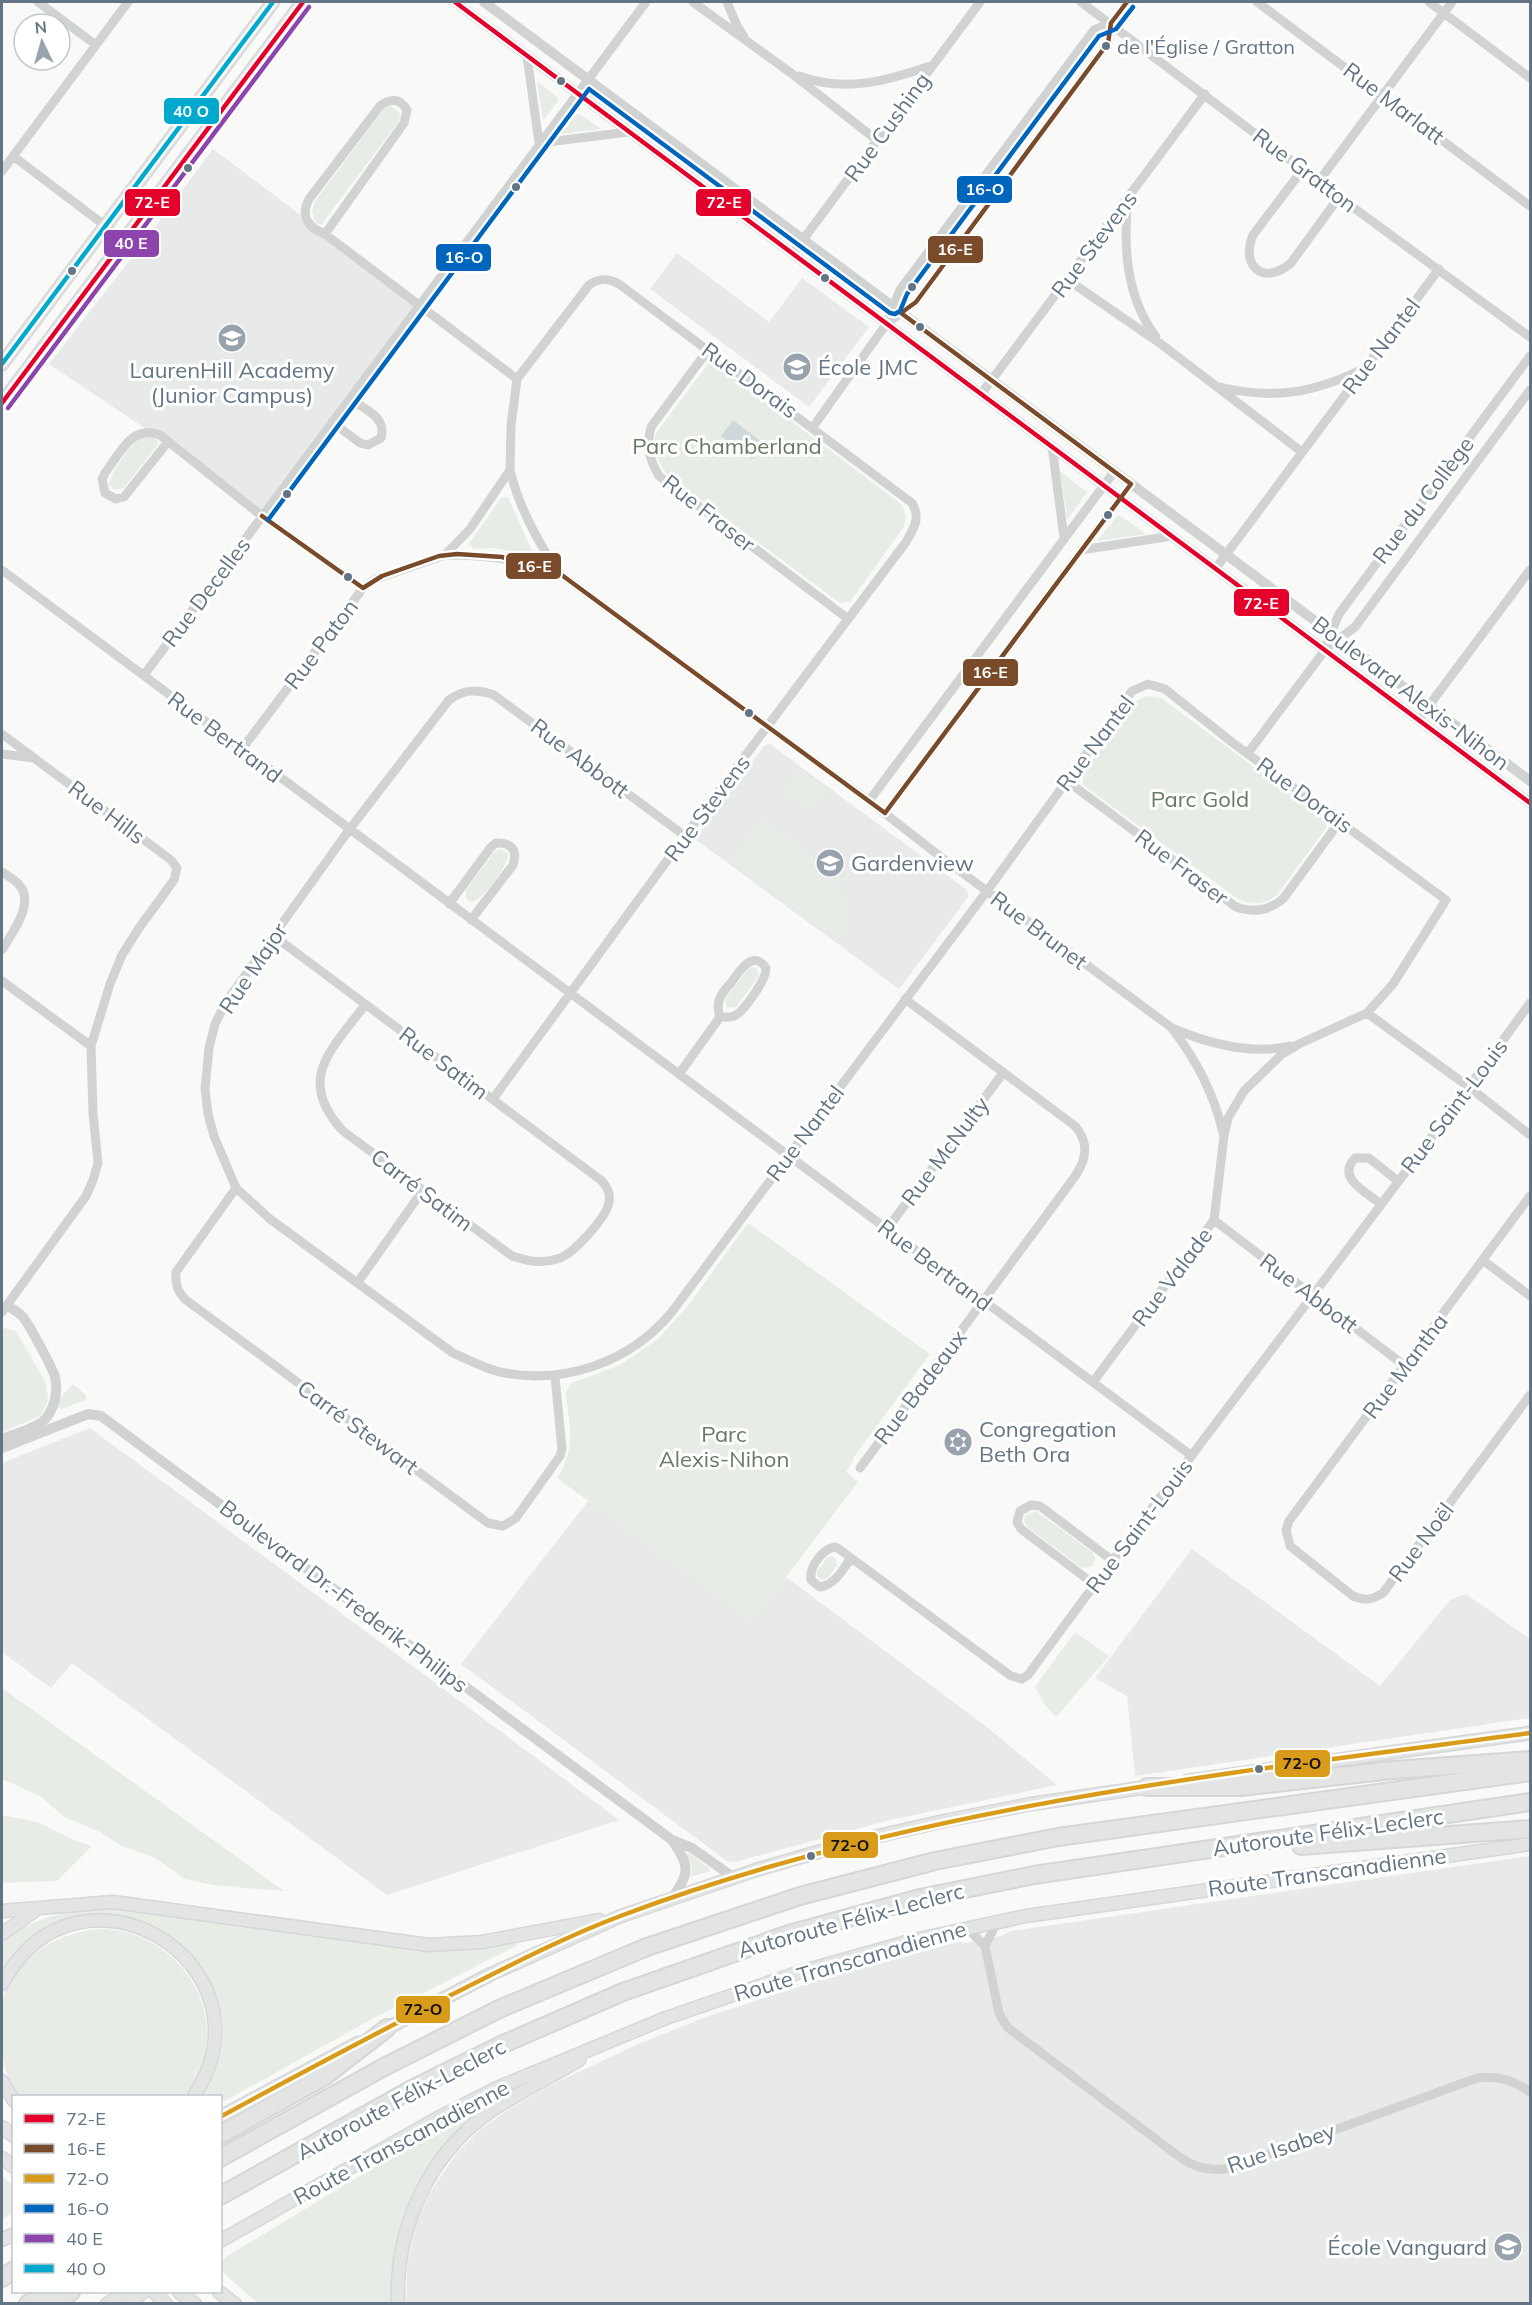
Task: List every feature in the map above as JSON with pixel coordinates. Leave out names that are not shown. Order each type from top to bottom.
[{"type":"highway","points":[[1147,1787],[1241,1787],[1393,1770],[1530,1760]]},
{"type":"highway","name":"Autoroute Félix-Leclerc","points":[[222,2157],[384,2067],[499,2009],[646,1947],[800,1896],[935,1861],[1048,1839],[1530,1772]]},
{"type":"highway","name":"Autoroute Félix-Leclerc","points":[[222,2195],[412,2089],[472,2059],[599,2002],[679,1971],[799,1931],[921,1898],[1034,1875],[1530,1802]]},
{"type":"highway","points":[[1175,1854],[1530,1829]]},
{"type":"highway","points":[[222,2134],[325,2076],[387,2028]]},
{"type":"highway","points":[[28,2304],[47,2293]]},
{"type":"highway","points":[[53,2304],[70,2293]]},
{"type":"main road","points":[[2,364],[273,2]]},
{"type":"main road","points":[[2,403],[303,2]]},
{"type":"main road","points":[[222,2116],[500,1971],[621,1916],[733,1877],[852,1842],[928,1824],[1031,1804],[1530,1733]]},
{"type":"main road","name":"Route Transcanadienne","points":[[222,2240],[497,2088],[627,2033],[719,1998],[800,1972],[996,1922],[1102,1904],[1530,1844]]},
{"type":"main road","points":[[2,1911],[113,1902],[436,1945],[493,1941],[621,1916]]},
{"type":"main road","points":[[2,1934],[38,1908]]},
{"type":"main road","points":[[2,1984],[25,1950],[48,1934],[73,1924],[99,1921],[125,1923],[159,1936],[190,1963],[203,1984],[214,2019],[213,2048],[206,2076],[195,2095]]},
{"type":"main road","points":[[398,2304],[400,2262],[408,2223],[422,2190],[450,2149],[470,2128],[497,2107],[627,2033]]},
{"type":"main road","points":[[2,2082],[12,2098]]},
{"type":"main road","points":[[107,2304],[126,2293]]},
{"type":"main road","points":[[129,2304],[142,2293]]},
{"type":"main road","points":[[155,2293],[166,2304]]},
{"type":"main road","points":[[220,2293],[235,2304]]},
{"type":"street","points":[[38,2],[96,45]]},
{"type":"street","points":[[2,171],[129,2]]},
{"type":"street","name":"Boulevard Alexis-Nihon","points":[[455,2],[1530,803]]},
{"type":"street","name":"Boulevard Alexis-Nihon","points":[[484,2],[1530,781]]},
{"type":"street","name":"Rue Decelles","points":[[144,675],[587,78],[646,2]]},
{"type":"street","points":[[693,2],[791,73],[878,141]]},
{"type":"street","points":[[727,2],[737,26],[749,44]]},
{"type":"street","name":"Rue Cushing","points":[[793,253],[980,2]]},
{"type":"street","name":"Rue Gratton","points":[[1081,2],[1339,197],[1530,337]]},
{"type":"street","points":[[897,310],[916,302],[1108,43],[1111,23],[1127,2]]},
{"type":"street","name":"Rue Marlatt","points":[[1257,2],[1530,206]]},
{"type":"street","points":[[1429,2],[1530,78]]},
{"type":"street","points":[[1319,181],[1452,2]]},
{"type":"street","points":[[813,427],[897,310],[900,290],[1094,30],[1111,23]]},
{"type":"street","points":[[527,56],[539,143],[629,132]]},
{"type":"street","points":[[791,73],[826,83],[857,85],[897,78],[933,65]]},
{"type":"street","name":"Rue Stevens","points":[[982,393],[1205,94]]},
{"type":"street","points":[[325,234],[404,123],[407,110],[400,102],[386,101],[380,106],[309,199],[306,205],[306,220],[315,230],[325,234],[420,304],[517,379],[511,426],[510,470]]},
{"type":"street","points":[[12,156],[124,240]]},
{"type":"street","points":[[1303,169],[1253,235],[1248,246],[1248,257],[1252,266],[1260,272],[1271,274],[1282,271],[1291,264],[1339,197]]},
{"type":"street","points":[[1128,198],[1126,236],[1131,281],[1143,319],[1161,344]]},
{"type":"street","name":"Rue Nantel","points":[[1216,568],[1439,269]]},
{"type":"street","name":"Rue Dorais","points":[[517,379],[588,285],[602,279],[611,280],[906,497],[912,503],[917,515]]},
{"type":"street","points":[[1068,280],[1161,344],[1302,452]]},
{"type":"street","name":"Rue Fraser","points":[[708,350],[651,427],[648,452],[652,464],[659,476],[848,618]]},
{"type":"street","name":"Rue du Collège","points":[[1248,753],[1335,636],[1339,614],[1530,356]]},
{"type":"street","points":[[1215,385],[1239,392],[1289,394],[1339,381],[1364,369]]},
{"type":"street","name":"Rue du Collège","points":[[1335,636],[1355,627],[1530,390]]},
{"type":"street","points":[[332,422],[360,443],[368,445],[381,438],[383,426],[380,419],[350,399]]},
{"type":"street","points":[[167,443],[129,493],[116,499],[105,493],[102,479],[133,436],[151,432],[160,435],[167,443],[262,516],[363,588]]},
{"type":"street","points":[[1052,447],[1064,537]]},
{"type":"street","name":"Rue Paton","points":[[242,749],[363,588],[376,579],[445,555],[470,529],[510,470]]},
{"type":"street","name":"Rue Brunet","points":[[510,470],[521,508],[539,544],[559,573]]},
{"type":"street","points":[[869,801],[1114,472]]},
{"type":"street","points":[[885,813],[1131,484]]},
{"type":"street","name":"Rue Stevens","points":[[493,1099],[685,836],[906,542],[916,524],[917,515]]},
{"type":"street","points":[[1081,550],[1172,536]]},
{"type":"street","name":"Rue Brunet","points":[[445,555],[489,556],[535,564],[559,573],[1172,1028],[1192,1037],[1239,1048],[1261,1050],[1299,1044]]},
{"type":"street","name":"Rue Bertrand","points":[[2,570],[1192,1456]]},
{"type":"street","points":[[1419,719],[1530,570]]},
{"type":"street","name":"Rue Nantel","points":[[358,1282],[453,1353],[504,1373],[555,1377],[592,1368],[609,1361],[639,1343],[662,1324],[987,891],[1132,692],[1148,684],[1165,689]]},
{"type":"street","name":"Rue Dorais","points":[[1165,689],[1446,900]]},
{"type":"street","name":"Rue Major","points":[[358,1282],[270,1219],[236,1188],[220,1153],[208,1114],[205,1089],[207,1058],[216,1024],[226,1002],[349,830],[449,700],[459,693],[471,690]]},
{"type":"street","name":"Rue Abbott","points":[[471,690],[484,692],[502,700],[685,836]]},
{"type":"street","name":"Rue Hills","points":[[2,734],[171,860],[177,868],[174,880],[122,955],[110,984],[91,1046]]},
{"type":"street","name":"Rue Hills","points":[[2,754],[34,758]]},
{"type":"street","name":"Rue Fraser","points":[[1067,780],[1236,907],[1248,911],[1273,907],[1283,899],[1340,821]]},
{"type":"street","points":[[449,904],[491,847],[496,843],[510,845],[516,857],[513,865],[471,920]]},
{"type":"street","points":[[2,872],[21,887],[25,906],[14,931],[2,950]]},
{"type":"street","name":"Rue Valade","points":[[1093,1382],[1214,1220],[1228,1118],[1244,1091],[1273,1062],[1299,1044],[1367,1013],[1392,984],[1446,900]]},
{"type":"street","name":"Rue Satim","points":[[274,936],[602,1181],[609,1194]]},
{"type":"street","points":[[679,1074],[720,1017],[718,1005],[720,998],[743,967],[749,961],[756,960],[762,963],[766,968],[765,978],[741,1012],[734,1016],[720,1017]]},
{"type":"street","points":[[2,981],[91,1046],[92,1101],[98,1163],[86,1196],[3,1308],[18,1312],[26,1320],[54,1373],[56,1397],[48,1416],[36,1425],[2,1439]]},
{"type":"street","points":[[905,999],[1003,1073]]},
{"type":"street","name":"Rue Saint-Louis","points":[[851,1558],[833,1582],[826,1586],[820,1587],[811,1580],[811,1570],[830,1548],[835,1547],[851,1558],[1016,1678],[1022,1679],[1028,1675],[1530,1003]]},
{"type":"street","name":"Carré Satim","points":[[365,1005],[322,1067],[320,1089],[322,1101],[330,1117],[343,1131],[512,1256],[528,1262],[558,1259],[571,1252],[582,1242],[606,1210],[609,1194]]},
{"type":"street","points":[[1367,1013],[1469,1087],[1530,1135]]},
{"type":"street","name":"Rue Brunet","points":[[1172,1028],[1189,1050],[1206,1082],[1213,1097],[1224,1136]]},
{"type":"street","name":"Rue Badeaux","points":[[860,1468],[1082,1167],[1085,1144],[1075,1126],[1003,1073]]},
{"type":"street","name":"Rue McNulty","points":[[887,1229],[1003,1073]]},
{"type":"street","name":"Rue Saint-Louis","points":[[1381,1204],[1352,1180],[1348,1174],[1349,1164],[1355,1158],[1369,1158],[1398,1181]]},
{"type":"street","name":"Carré Stewart","points":[[236,1188],[176,1272],[175,1282],[179,1293],[488,1523],[503,1526],[516,1518],[560,1456],[562,1449],[555,1377]]},
{"type":"street","points":[[358,1282],[423,1190]]},
{"type":"street","name":"Rue Mantha","points":[[1287,1539],[1286,1530],[1289,1521],[1530,1196]]},
{"type":"street","name":"Rue Abbott","points":[[1214,1220],[1405,1366]]},
{"type":"street","points":[[1484,1261],[1530,1296]]},
{"type":"street","name":"Rue Noël","points":[[1287,1539],[1290,1546],[1353,1596],[1373,1599],[1383,1593],[1530,1395]]},
{"type":"street","name":"Boulevard Dr.-Frederik-Philips","points":[[2,1448],[88,1414],[101,1416],[672,1840]]},
{"type":"street","points":[[1095,1585],[1021,1529],[1017,1522],[1020,1511],[1031,1505],[1040,1506],[1113,1561]]},
{"type":"street","points":[[672,1840],[692,1848],[733,1877]]},
{"type":"street","points":[[672,1840],[684,1858],[687,1871],[672,1898]]},
{"type":"street","points":[[967,1928],[985,1946],[996,1922]]},
{"type":"street","name":"Rue Isabey","points":[[985,1946],[999,2013],[1007,2027],[1181,2158],[1201,2168],[1212,2170],[1230,2168],[1477,2078],[1504,2079],[1530,2092]]},
{"type":"shaded area","name":"LaurenHill Academy (Junior Campus)","points":[[213,149],[420,305],[262,516],[167,443],[49,364]]},
{"type":"shaded area","name":"École JMC","points":[[677,253],[769,322],[802,278],[869,327],[809,407],[650,289]]},
{"type":"shaded area","points":[[733,420],[764,444],[752,459],[721,436]]},
{"type":"shaded area","name":"Gardenview","points":[[770,744],[967,890],[968,897],[899,989],[695,839],[764,746]]},
{"type":"shaded area","points":[[90,1428],[619,1820],[387,1895],[72,1663],[51,1688],[2,1652],[2,1463]]},
{"type":"shaded area","points":[[589,1500],[752,1621],[786,1577],[988,1728],[1057,1785],[890,1820],[735,1862],[727,1861],[461,1664]]},
{"type":"shaded area","points":[[1192,1549],[1380,1686],[1450,1600],[1466,1594],[1530,1639],[1530,1718],[1135,1776],[1127,1696],[1095,1678]]},
{"type":"shaded area","points":[[1530,1856],[1530,2303],[406,2304],[407,2266],[416,2223],[429,2194],[457,2153],[481,2129],[508,2110],[549,2086],[638,2044],[706,2017],[841,1973],[957,1942],[966,1943],[1001,1936],[1010,1931]]},
{"type":"green space","points":[[537,81],[558,98],[543,121]]},
{"type":"green space","points":[[391,106],[400,113],[399,121],[321,225],[316,224],[312,211],[316,200],[384,109]]},
{"type":"green space","points":[[577,114],[582,115],[601,129],[560,134]]},
{"type":"green space","name":"Parc Chamberland","points":[[708,364],[715,364],[902,506],[905,512],[903,528],[850,602],[840,603],[667,475],[664,470],[655,450],[656,433]]},
{"type":"green space","points":[[149,437],[156,438],[158,444],[124,488],[114,490],[109,485],[121,460],[135,442]]},
{"type":"green space","points":[[1060,471],[1087,492],[1068,519],[1067,518]]},
{"type":"green space","points":[[508,497],[532,551],[525,554],[494,548],[475,549],[468,545],[501,498]]},
{"type":"green space","points":[[1118,515],[1122,517],[1146,534],[1097,541]]},
{"type":"green space","name":"Parc Gold","points":[[1147,696],[1161,698],[1327,821],[1326,828],[1277,895],[1258,903],[1238,899],[1083,785],[1083,773],[1137,701]]},
{"type":"green space","points":[[799,769],[828,790],[814,808],[780,793]]},
{"type":"green space","points":[[763,819],[838,875],[847,928],[841,942],[731,860]]},
{"type":"green space","points":[[500,849],[508,853],[500,873],[481,896],[471,902],[466,898],[466,890],[495,851]]},
{"type":"green space","points":[[752,967],[757,968],[759,976],[736,1007],[727,1008],[725,999]]},
{"type":"green space","name":"Parc Alexis-Nihon","points":[[748,1223],[930,1354],[853,1458],[846,1472],[858,1482],[752,1622],[557,1478],[569,1446],[570,1427],[566,1392],[572,1383],[620,1365],[658,1339],[687,1307]]},
{"type":"green space","points":[[5,1328],[16,1331],[46,1383],[48,1401],[40,1416],[2,1432],[2,1330]]},
{"type":"green space","points":[[73,1384],[85,1394],[87,1399],[62,1409],[58,1407],[60,1398]]},
{"type":"green space","points":[[1036,1511],[1092,1552],[1095,1558],[1093,1566],[1081,1567],[1027,1527],[1024,1520],[1026,1515]]},
{"type":"green space","points":[[828,1557],[835,1557],[837,1565],[828,1578],[822,1580],[817,1576],[817,1571]]},
{"type":"green space","points":[[1075,1632],[1109,1656],[1056,1717],[1045,1705],[1035,1687]]},
{"type":"green space","points":[[2,1688],[284,1891],[213,1885],[185,1879],[155,1858],[122,1846],[100,1832],[64,1817],[40,1796],[2,1779]]},
{"type":"green space","points":[[2,1815],[37,1822],[92,1846],[57,1881],[2,1883]]},
{"type":"green space","points":[[689,1853],[710,1871],[691,1877],[692,1866],[687,1854]]},
{"type":"green space","points":[[111,1907],[416,1950],[462,1950],[516,1942],[518,1945],[372,2019],[222,2102],[222,2095],[201,2095],[220,2048],[217,2004],[198,1965],[166,1936],[126,1918],[82,1916],[39,1933],[2,1971],[2,1940],[41,1920],[81,1910]]},
{"type":"green space","points":[[106,1929],[128,1933],[149,1942],[168,1954],[184,1970],[196,1989],[204,2009],[207,2032],[203,2061],[186,2095],[18,2095],[7,2073],[3,2058],[1,2011],[7,1987],[16,1972],[41,1949],[56,1940],[90,1930]]},
{"type":"green space","points":[[483,2110],[445,2150],[415,2190],[402,2220],[398,2237],[393,2270],[392,2303],[258,2303],[222,2272],[222,2259],[399,2152]]},
{"type":"green space","points":[[2,2176],[12,2185],[12,2213],[2,2220]]},
{"type":"transit line","points":[[2,364],[273,2]]},
{"type":"transit line","name":"72-E","points":[[2,403],[303,2]]},
{"type":"transit line","name":"72-E","points":[[455,2],[1530,803]]},
{"type":"transit line","name":"16-E","points":[[262,516],[363,588],[382,576],[439,556],[457,554],[502,557],[559,573],[885,813],[1131,484],[901,313],[916,302],[1108,43],[1111,23],[1127,2]]},
{"type":"transit line","points":[[8,408],[309,7]]},
{"type":"transit line","name":"16-O","points":[[268,520],[589,89],[890,313],[895,314],[900,311],[907,294],[1099,36],[1116,29],[1133,7]]},
{"type":"transit line","name":"72-O","points":[[222,2116],[424,2009],[558,1942],[623,1915],[733,1878],[844,1846],[957,1820],[1071,1799],[1300,1763],[1530,1733]]},
{"type":"place","name":"de l'Église / Gratton","points":[[1106,46]]},
{"type":"place","name":"LaurenHill Academy (Junior Campus)","points":[[232,338]]},
{"type":"place","name":"École JMC","points":[[797,367]]},
{"type":"place","name":"Gardenview","points":[[830,863]]},
{"type":"place","name":"Congregation Beth Ora","points":[[958,1442]]},
{"type":"place","name":"École Vanguard","points":[[1508,2247]]}]
